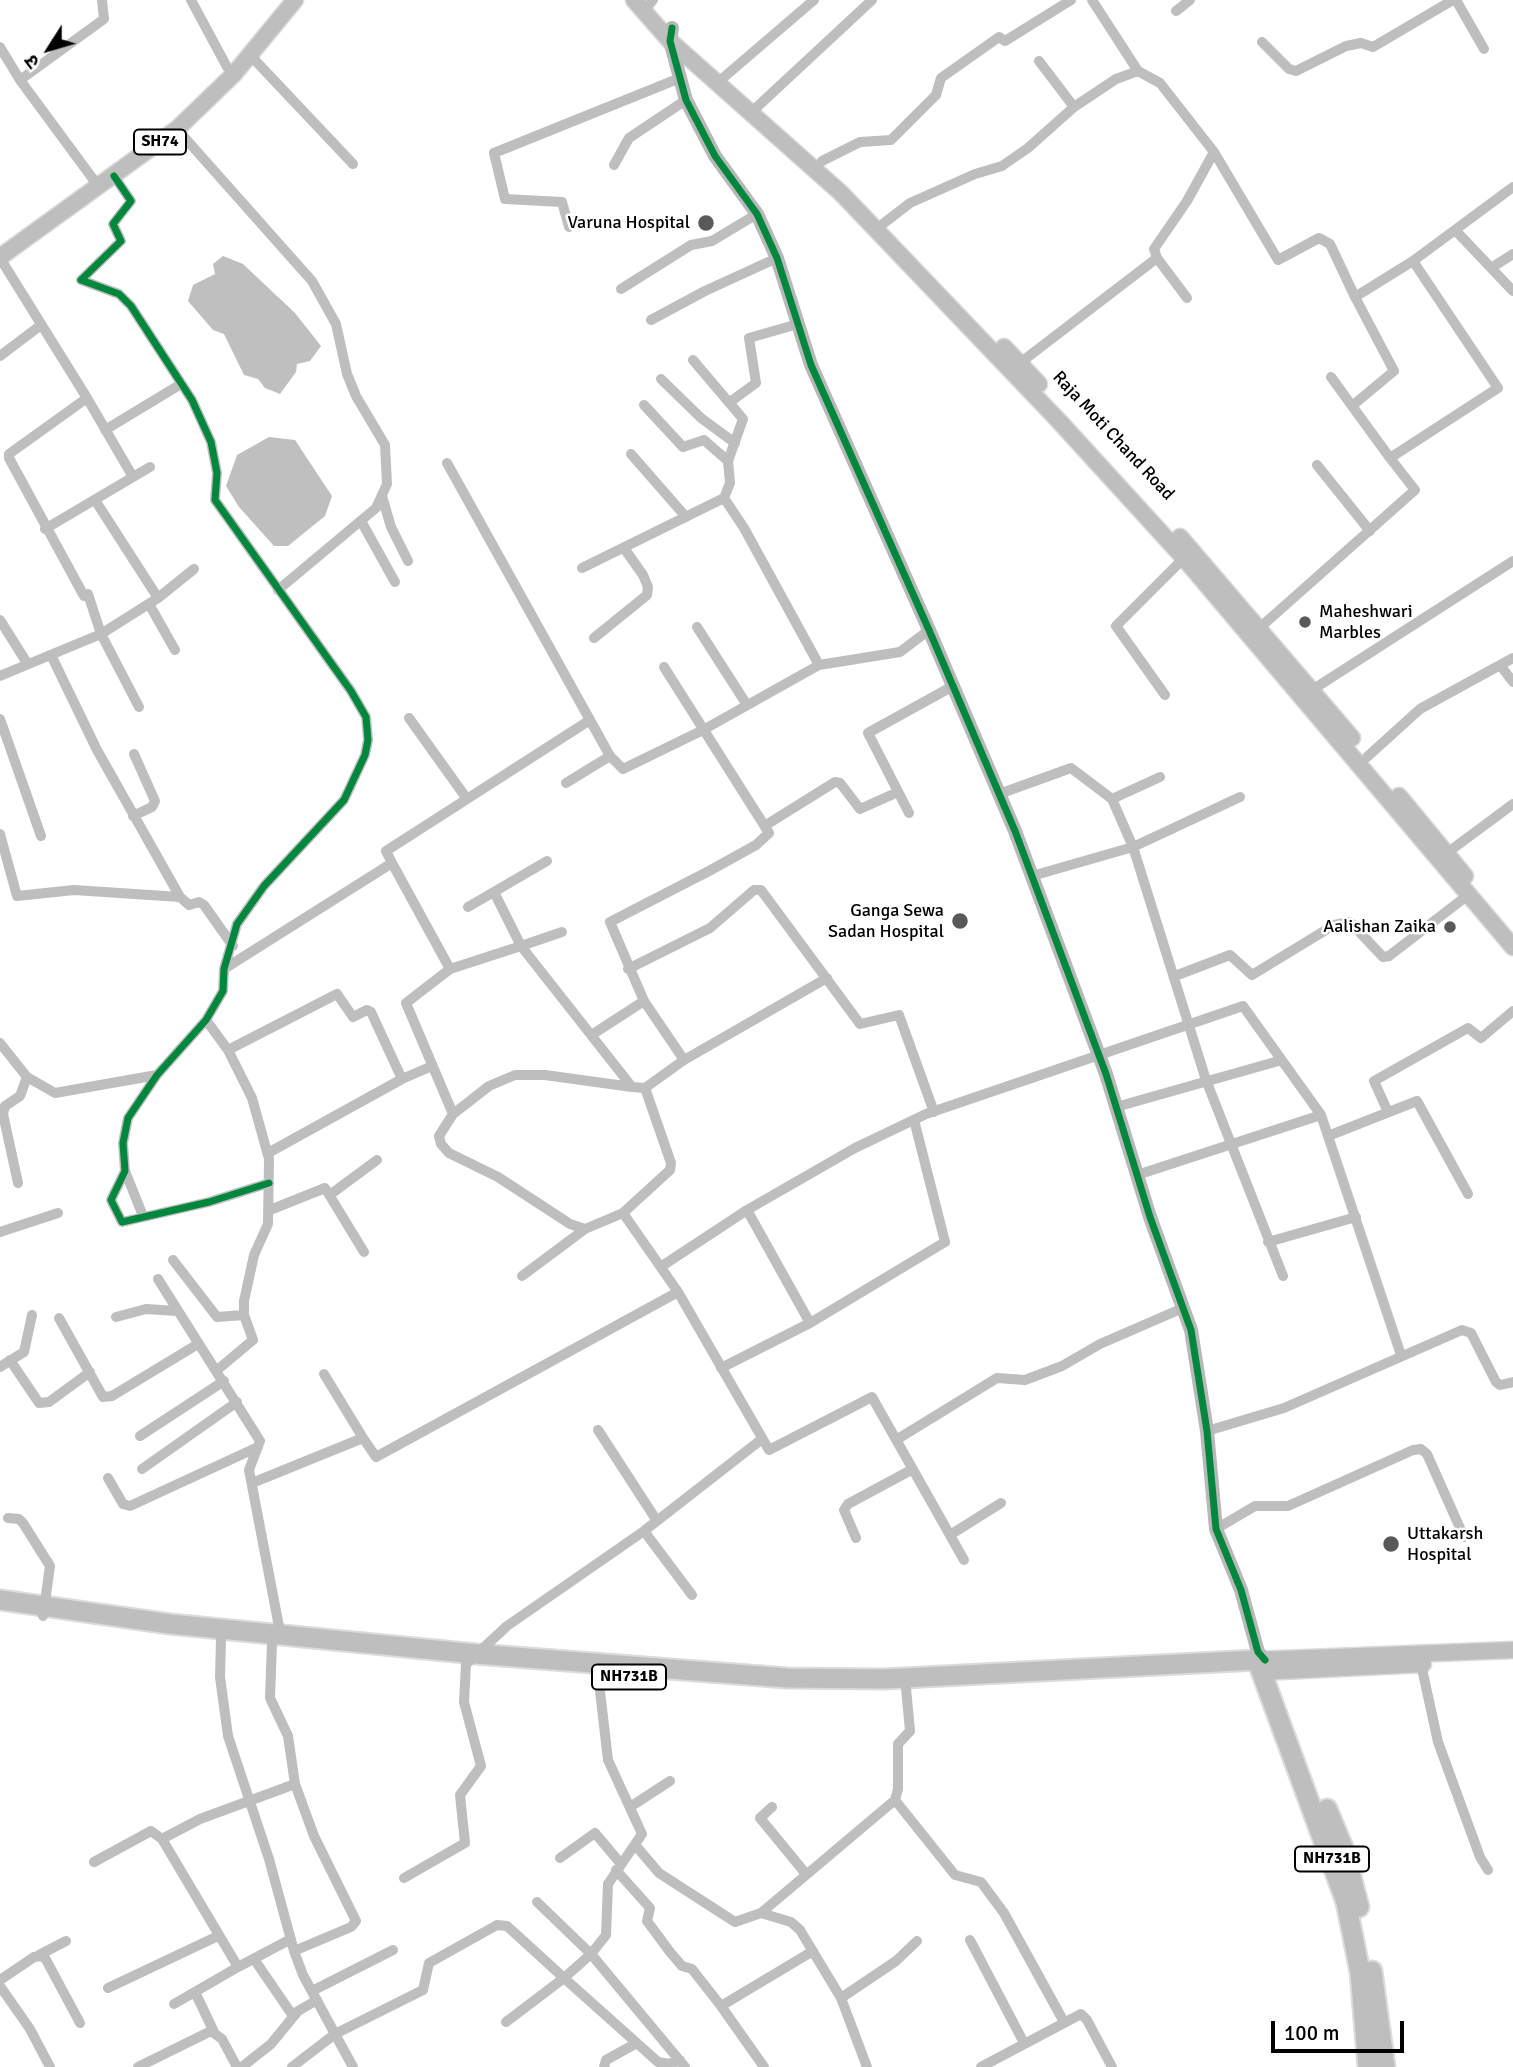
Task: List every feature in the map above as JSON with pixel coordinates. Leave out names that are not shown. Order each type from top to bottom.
[{"type":"highway","name":"NH731B","points":[[0,1600],[44,1611],[221,1639],[278,1641]]},
{"type":"highway","name":"NH731B","points":[[0,1610],[44,1611],[278,1641],[598,1674],[807,1688],[906,1688],[1262,1663]]},
{"type":"highway","name":"NH731B","points":[[471,1659],[840,1680],[1262,1663]]},
{"type":"highway","name":"NH731B","points":[[1262,1663],[1346,1902],[1360,1972],[1368,2067]]},
{"type":"highway","points":[[1262,1663],[1344,1850],[1354,1882],[1371,1963],[1385,2067]]},
{"type":"main road","name":"SH74","points":[[0,244],[170,122],[227,67],[283,0]]},
{"type":"main road","name":"SH74","points":[[0,257],[177,129],[251,56],[295,0]]},
{"type":"main road","name":"Raja Moti Chand Road","points":[[645,1],[671,34],[822,161],[1020,363],[1255,632],[1312,690],[1513,934]]},
{"type":"main road","points":[[671,34],[841,193],[970,326],[1255,632],[1513,947]]},
{"type":"main road","points":[[1262,1663],[1513,1650]]},
{"type":"main road","points":[[1262,1663],[1421,1664],[1513,1660]]},
{"type":"street","points":[[20,80],[104,19],[102,0]]},
{"type":"street","points":[[191,0],[227,67]]},
{"type":"street","points":[[723,78],[814,0]]},
{"type":"street","points":[[757,107],[873,0]]},
{"type":"street","points":[[822,161],[860,142],[891,140],[936,96],[941,78],[999,37],[1005,41],[1072,0]]},
{"type":"street","points":[[1092,0],[1138,71],[1160,83],[1214,152],[1273,255],[1281,259],[1319,238],[1330,244],[1394,371],[1352,406]]},
{"type":"street","points":[[1176,11],[1190,0]]},
{"type":"street","points":[[1262,42],[1289,69],[1296,71],[1346,46],[1361,43],[1373,47],[1454,0],[1484,49]]},
{"type":"street","points":[[671,34],[686,100],[715,156],[757,214],[777,258],[811,365],[999,794],[1099,1055],[1191,1331],[1207,1431],[1216,1529],[1241,1590],[1262,1663]]},
{"type":"street","points":[[0,47],[20,80],[93,179]]},
{"type":"street","points":[[251,56],[353,164]]},
{"type":"street","points":[[1039,61],[1074,107]]},
{"type":"street","points":[[884,223],[910,203],[975,174],[1002,166],[1028,148],[1074,107],[1116,79],[1138,71]]},
{"type":"street","points":[[569,227],[562,202],[505,199],[494,153],[680,78]]},
{"type":"street","points":[[614,165],[629,138],[686,100]]},
{"type":"street","points":[[177,129],[312,281],[332,313],[351,385],[385,444],[387,484],[376,508],[278,590]]},
{"type":"street","points":[[1187,298],[1157,258],[1155,244],[1187,201],[1214,152]]},
{"type":"street","points":[[114,176],[131,201],[113,224],[121,241],[81,280],[119,294],[131,306],[181,384],[211,442],[217,473],[215,500],[351,691],[366,717],[368,740],[365,755],[344,800],[264,886],[237,924],[233,946],[224,969],[223,991],[206,1020],[158,1075],[128,1118],[123,1143],[125,1171],[143,1216]]},
{"type":"street","points":[[1355,297],[1413,261],[1513,187]]},
{"type":"street","points":[[621,289],[691,244],[712,241],[757,214]]},
{"type":"street","points":[[1456,230],[1513,291]]},
{"type":"street","points":[[1492,268],[1513,254]]},
{"type":"street","points":[[0,257],[133,477]]},
{"type":"street","points":[[652,320],[705,291],[777,258]]},
{"type":"street","points":[[1020,363],[1157,258]]},
{"type":"street","points":[[1390,458],[1498,388],[1413,261]]},
{"type":"street","points":[[730,402],[756,383],[749,338],[798,324]]},
{"type":"street","points":[[0,356],[41,325]]},
{"type":"street","points":[[582,568],[724,498],[730,483],[728,461],[743,419],[693,360]]},
{"type":"street","points":[[1255,632],[1415,490],[1331,377]]},
{"type":"street","points":[[662,379],[701,418],[735,443]]},
{"type":"street","points":[[105,430],[181,384]]},
{"type":"street","points":[[87,398],[9,454],[10,462],[45,529],[86,595],[101,634],[139,707]]},
{"type":"street","points":[[644,405],[683,447],[704,440],[728,461]]},
{"type":"street","points":[[631,454],[686,517]]},
{"type":"street","points":[[447,463],[610,756],[623,769],[703,730],[819,665],[900,652],[929,630]]},
{"type":"street","points":[[1317,465],[1370,531]]},
{"type":"street","points":[[45,529],[150,467]]},
{"type":"street","points":[[382,496],[391,527],[408,561]]},
{"type":"street","points":[[724,498],[744,528],[819,665]]},
{"type":"street","points":[[95,500],[153,601],[175,650]]},
{"type":"street","points":[[361,521],[395,582]]},
{"type":"street","points":[[594,638],[647,595],[648,587],[643,575],[624,548]]},
{"type":"street","points":[[1165,695],[1116,626],[1184,558]]},
{"type":"street","points":[[1312,690],[1513,561]]},
{"type":"street","points":[[0,677],[27,663],[101,634],[153,601],[194,569]]},
{"type":"street","points":[[0,620],[27,663]]},
{"type":"street","points":[[697,627],[747,705]]},
{"type":"street","points":[[51,654],[133,816],[180,897],[189,905],[199,902],[205,905],[233,946]]},
{"type":"street","points":[[1367,757],[1420,709],[1513,658]]},
{"type":"street","points":[[1500,665],[1513,682]]},
{"type":"street","points":[[664,667],[766,825],[769,836],[610,922],[644,1001],[684,1060]]},
{"type":"street","points":[[909,813],[868,733],[953,686]]},
{"type":"street","points":[[409,718],[467,799]]},
{"type":"street","points":[[0,719],[41,836]]},
{"type":"street","points":[[450,969],[386,851],[590,720]]},
{"type":"street","points":[[133,816],[152,807],[155,802],[134,754]]},
{"type":"street","points":[[566,783],[610,756]]},
{"type":"street","points":[[999,794],[1070,768],[1112,799],[1133,847],[1229,1145],[1283,1276]]},
{"type":"street","points":[[1112,799],[1160,777]]},
{"type":"street","points":[[766,825],[835,782],[840,783],[860,809],[898,792]]},
{"type":"street","points":[[1032,876],[1133,847],[1240,797]]},
{"type":"street","points":[[1447,853],[1513,804]]},
{"type":"street","points":[[0,834],[16,896],[74,890],[180,897]]},
{"type":"street","points":[[468,907],[547,861]]},
{"type":"street","points":[[224,969],[392,863]]},
{"type":"street","points":[[628,969],[710,928],[758,888],[860,1024],[899,1015],[934,1112]]},
{"type":"street","points":[[494,891],[521,946],[593,1034],[632,1087]]},
{"type":"street","points":[[1175,976],[1230,955],[1252,975],[1334,925],[1350,922],[1383,957],[1389,956],[1468,895]]},
{"type":"street","points":[[453,1114],[406,1003],[450,969],[562,932]]},
{"type":"street","points":[[585,1229],[570,1224],[498,1177],[444,1149],[439,1136],[453,1114],[489,1086],[515,1075],[545,1075],[645,1088],[684,1060],[827,978]]},
{"type":"street","points":[[228,1051],[337,994],[353,1017],[367,1010],[371,1012],[402,1079]]},
{"type":"street","points":[[593,1034],[644,1001]]},
{"type":"street","points":[[662,1266],[747,1210],[855,1147],[914,1120],[1243,1006],[1321,1115],[1401,1355]]},
{"type":"street","points":[[1388,1112],[1374,1081],[1468,1028],[1481,1038],[1513,1011]]},
{"type":"street","points":[[206,1020],[228,1051],[252,1098],[268,1153],[270,1210],[268,1224],[254,1255],[244,1315],[253,1340],[216,1371]]},
{"type":"street","points":[[0,1043],[27,1077],[39,1087],[55,1093],[158,1075]]},
{"type":"street","points":[[1116,1107],[1282,1060]]},
{"type":"street","points":[[268,1153],[402,1079],[432,1066]]},
{"type":"street","points":[[18,1183],[3,1114],[5,1106],[22,1092],[27,1077]]},
{"type":"street","points":[[523,1276],[585,1229],[623,1213],[670,1170],[671,1163],[645,1088]]},
{"type":"street","points":[[1328,1136],[1417,1101],[1468,1194]]},
{"type":"street","points":[[1137,1175],[1321,1115]]},
{"type":"street","points":[[722,1368],[810,1323],[945,1242],[914,1120]]},
{"type":"street","points":[[331,1194],[377,1160]]},
{"type":"street","points":[[125,1171],[112,1197],[122,1222],[209,1202],[269,1183]]},
{"type":"street","points":[[270,1210],[321,1188],[331,1194],[364,1252]]},
{"type":"street","points":[[747,1210],[810,1323]]},
{"type":"street","points":[[0,1232],[58,1213]]},
{"type":"street","points":[[623,1213],[662,1266],[769,1450],[872,1397],[964,1560]]},
{"type":"street","points":[[1268,1242],[1356,1217]]},
{"type":"street","points":[[173,1260],[217,1317],[244,1315]]},
{"type":"street","points":[[158,1279],[176,1311],[225,1381],[260,1441],[249,1470],[278,1641],[270,1698],[288,1736],[295,1784],[314,1836],[356,1921],[351,1927],[294,1951]]},
{"type":"street","points":[[324,1374],[376,1457],[678,1292]]},
{"type":"street","points":[[896,1440],[996,1378],[1026,1380],[1183,1308]]},
{"type":"street","points":[[116,1317],[146,1309],[176,1311]]},
{"type":"street","points":[[32,1315],[24,1352],[5,1363],[39,1403],[49,1402],[90,1372]]},
{"type":"street","points":[[59,1318],[103,1397],[112,1396],[198,1344]]},
{"type":"street","points":[[1207,1431],[1284,1408],[1401,1355],[1467,1330],[1496,1382],[1500,1385],[1513,1382]]},
{"type":"street","points":[[140,1436],[225,1381]]},
{"type":"street","points":[[142,1469],[237,1402]]},
{"type":"street","points":[[598,1430],[657,1521]]},
{"type":"street","points":[[251,1483],[363,1438]]},
{"type":"street","points":[[404,1878],[465,1843],[460,1795],[481,1766],[464,1702],[471,1659],[507,1626],[644,1531],[762,1439]]},
{"type":"street","points":[[107,1478],[123,1504],[130,1506],[258,1447]]},
{"type":"street","points":[[1216,1529],[1255,1506],[1288,1506],[1375,1466],[1421,1449],[1427,1454],[1464,1536]]},
{"type":"street","points":[[856,1538],[845,1507],[913,1469]]},
{"type":"street","points":[[950,1535],[1001,1503]]},
{"type":"street","points":[[8,1518],[21,1520],[48,1561],[50,1578],[44,1611]]},
{"type":"street","points":[[644,1531],[692,1595]]},
{"type":"street","points":[[221,1639],[220,1677],[228,1736],[294,1951],[314,1996],[352,2067]]},
{"type":"street","points":[[1421,1664],[1438,1742],[1480,1857],[1488,1870]]},
{"type":"street","points":[[506,2022],[564,1978],[591,1954],[606,1935],[608,1884],[642,1834],[608,1760],[598,1674]]},
{"type":"street","points":[[636,1846],[659,1873],[736,1922],[761,1913],[895,1800],[898,1789],[898,1744],[910,1731],[906,1688]]},
{"type":"street","points":[[630,1807],[670,1781]]},
{"type":"street","points":[[162,1839],[200,1819],[295,1784]]},
{"type":"street","points":[[895,1800],[958,1878],[971,1877],[981,1882],[1004,1913],[1064,2022]]},
{"type":"street","points":[[772,1807],[761,1818],[806,1874]]},
{"type":"street","points":[[94,1862],[151,1831],[162,1839],[238,1967]]},
{"type":"street","points":[[560,1858],[595,1833],[650,1908],[647,1921],[682,1966],[692,1969],[764,2067]]},
{"type":"street","points":[[537,1902],[591,1954],[682,2063]]},
{"type":"street","points":[[761,1913],[791,1922],[813,1951],[841,1998],[867,2067]]},
{"type":"street","points":[[292,2067],[335,2034],[423,1990],[429,1963],[497,1925],[507,1926],[635,2044],[663,2065],[682,2063]]},
{"type":"street","points":[[108,1988],[218,1936]]},
{"type":"street","points":[[174,2004],[291,1939]]},
{"type":"street","points":[[970,1940],[1024,2043]]},
{"type":"street","points":[[0,1980],[66,1941]]},
{"type":"street","points":[[841,1998],[895,1961],[917,1941]]},
{"type":"street","points":[[242,2067],[271,2044],[293,2016],[314,1996],[393,1950]]},
{"type":"street","points":[[721,2006],[813,1951]]},
{"type":"street","points":[[39,1955],[49,1962],[80,2022]]},
{"type":"street","points":[[254,1959],[293,2016]]},
{"type":"street","points":[[0,1986],[30,2029],[50,2067]]},
{"type":"street","points":[[195,1992],[214,2032],[222,2039],[237,2067]]},
{"type":"street","points":[[981,2067],[1081,2014],[1087,2020],[1112,2067]]},
{"type":"street","points":[[138,2067],[204,2033],[214,2032]]},
{"type":"street","points":[[604,2067],[606,2060],[635,2044]]},
{"type":"shaded area","points":[[223,256],[243,264],[295,313],[321,346],[310,361],[297,364],[296,372],[280,394],[265,388],[258,379],[244,375],[224,334],[213,330],[188,301],[193,285],[215,274],[213,264]]},
{"type":"shaded area","points":[[269,437],[295,440],[332,496],[325,516],[288,546],[274,546],[239,507],[226,486],[237,455]]},
{"type":"cycle path","points":[[672,28],[670,41],[686,100],[715,156],[757,214],[777,258],[811,365],[1015,831],[1106,1074],[1150,1217],[1191,1330],[1207,1431],[1216,1529],[1241,1590],[1258,1652],[1265,1660]]},
{"type":"cycle path","points":[[114,176],[131,201],[113,224],[121,241],[81,280],[119,294],[131,306],[192,400],[211,442],[217,473],[215,500],[351,691],[366,717],[368,740],[365,755],[344,800],[264,886],[237,924],[224,969],[223,991],[206,1020],[157,1075],[128,1118],[123,1143],[125,1171],[111,1200],[122,1222],[209,1202],[269,1183]]},
{"type":"place","name":"Varuna Hospital","points":[[706,223]]},
{"type":"place","name":"Maheshwari Marbles","points":[[1305,622]]},
{"type":"place","name":"Ganga Sewa Sadan Hospital","points":[[960,921]]},
{"type":"place","name":"Aalishan Zaika","points":[[1450,927]]},
{"type":"place","name":"Uttakarsh Hospital","points":[[1391,1544]]}]
